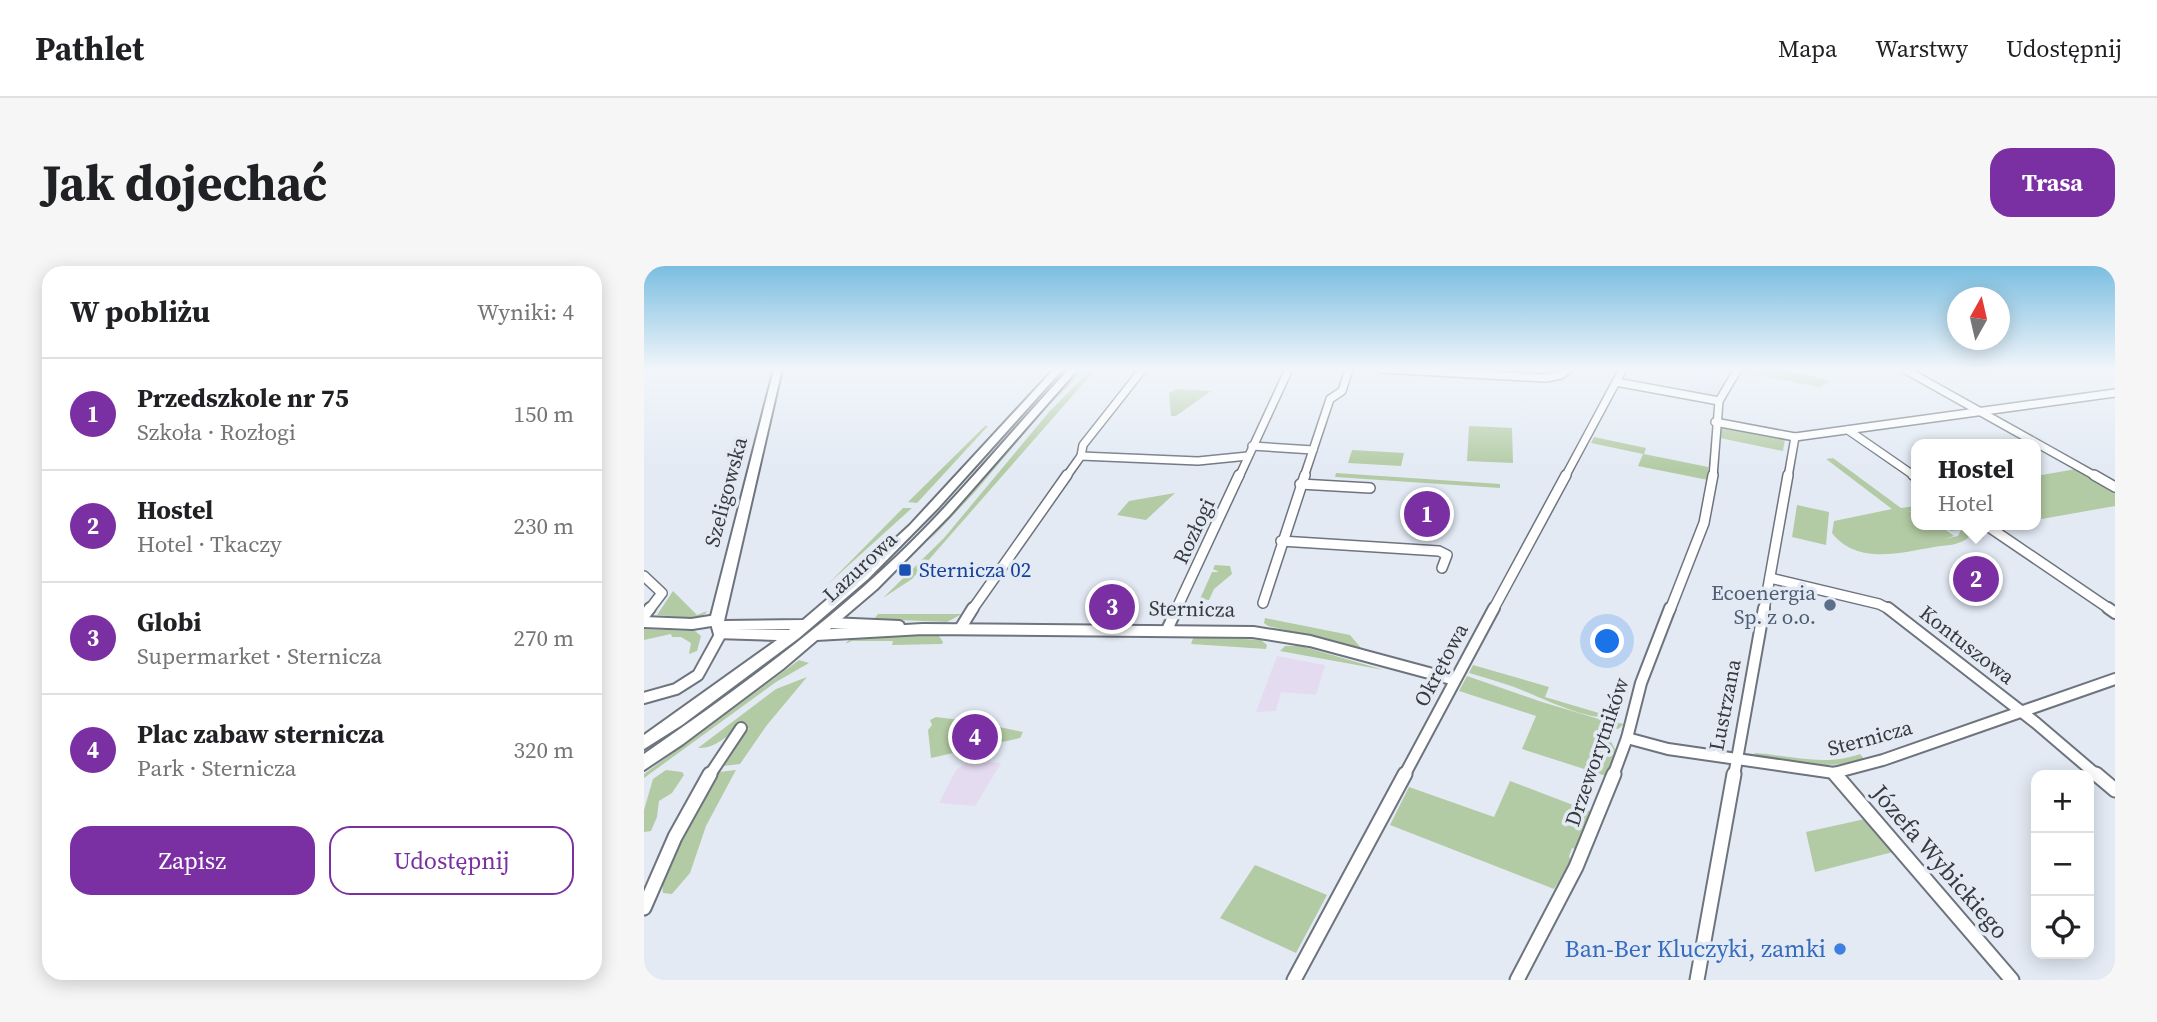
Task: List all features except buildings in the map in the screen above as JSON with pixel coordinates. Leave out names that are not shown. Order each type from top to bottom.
[{"type":"main road","name":"Szeligowska","points":[[718,627],[770,402]]},
{"type":"main road","name":"Lazurowa","points":[[644,763],[707,719],[811,629],[907,533],[1028,402]]},
{"type":"main road","name":"Lazurowa","points":[[811,629],[830,623],[919,541],[1044,402]]},
{"type":"main road","points":[[718,627],[811,629]]},
{"type":"main road","points":[[718,627],[792,635]]},
{"type":"main road","points":[[644,743],[792,635],[811,629]]},
{"type":"street","points":[[960,629],[990,581],[1081,456],[1083,445],[1117,402]]},
{"type":"street","name":"Rozłogi","points":[[1167,630],[1273,402]]},
{"type":"street","points":[[1263,603],[1281,541],[1329,402]]},
{"type":"street","name":"Okrętowa","points":[[1294,980],[1605,402]]},
{"type":"street","name":"Drzeworytników","points":[[1517,980],[1576,867],[1601,811],[1627,738],[1641,683],[1704,523],[1713,479],[1715,422],[1719,402]]},
{"type":"street","points":[[1963,402],[2029,439]]},
{"type":"street","points":[[1715,422],[1795,437],[2052,402]]},
{"type":"street","points":[[1847,430],[1911,474]]},
{"type":"street","name":"Lustrzana","points":[[1697,980],[1795,437]]},
{"type":"street","points":[[1252,446],[1312,450]]},
{"type":"street","points":[[2041,446],[2115,487]]},
{"type":"street","points":[[1081,456],[1198,461],[1248,456]]},
{"type":"street","points":[[1300,484],[1370,488]]},
{"type":"street","points":[[1993,530],[2115,612]]},
{"type":"street","points":[[1281,541],[1439,551],[1447,555],[1442,568]]},
{"type":"street","points":[[644,576],[662,593],[644,616]]},
{"type":"street","name":"Kontuszowa","points":[[1770,578],[1885,607],[2021,712],[2115,790]]},
{"type":"street","points":[[644,622],[718,627],[700,671],[668,691],[644,698]]},
{"type":"street","name":"Sternicza","points":[[830,623],[923,629]]},
{"type":"street","name":"Sternicza","points":[[811,629],[1253,632],[1300,640],[1455,680]]},
{"type":"street","name":"Sternicza","points":[[1627,738],[1656,747],[1834,773],[1883,760],[2115,679]]},
{"type":"street","points":[[644,908],[669,845],[712,769],[741,729]]},
{"type":"street","name":"Józefa Wybickiego","points":[[1834,773],[2012,980]]},
{"type":"shaded area","points":[[1277,656],[1325,665],[1316,695],[1281,692],[1276,711],[1256,712]]},
{"type":"shaded area","points":[[970,760],[1001,763],[975,806],[939,803],[956,770]]},
{"type":"green space","points":[[1048,402],[1052,402],[928,542]]},
{"type":"green space","points":[[1058,402],[1067,402],[912,579],[883,598],[944,538]]},
{"type":"green space","points":[[1170,402],[1195,402],[1176,416],[1171,416]]},
{"type":"green space","points":[[988,426],[917,503],[908,502]]},
{"type":"green space","points":[[1469,426],[1512,428],[1513,463],[1467,461]]},
{"type":"green space","points":[[1728,427],[1785,439],[1783,451],[1720,438],[1721,429]]},
{"type":"green space","points":[[1594,437],[1646,448],[1644,454],[1708,467],[1708,480],[1638,466],[1643,454],[1591,443]]},
{"type":"green space","points":[[1352,450],[1404,453],[1401,466],[1348,463]]},
{"type":"green space","points":[[1833,458],[1901,508],[1911,507],[1911,512],[1907,512],[1911,512],[1911,530],[1946,530],[1954,536],[1944,539],[1958,536],[1961,530],[1967,530],[1969,536],[1980,535],[1984,538],[1973,540],[1969,537],[1952,545],[1893,554],[1854,550],[1832,533],[1834,521],[1892,509],[1826,459]]},
{"type":"green space","points":[[2076,469],[2115,492],[2115,506],[2041,519],[2041,475]]},
{"type":"green space","points":[[1336,473],[1500,484],[1500,488],[1335,477]]},
{"type":"green space","points":[[1175,493],[1146,520],[1117,515],[1129,501]]},
{"type":"green space","points":[[1797,505],[1829,512],[1826,545],[1792,537]]},
{"type":"green space","points":[[903,508],[912,508],[828,584]]},
{"type":"green space","points":[[1215,565],[1230,566],[1232,574],[1214,589],[1209,600],[1200,599],[1212,572],[1219,572],[1213,569]]},
{"type":"green space","points":[[673,591],[697,615],[707,611],[695,618],[657,615]]},
{"type":"green space","points":[[878,614],[962,614],[947,622],[874,619]]},
{"type":"green space","points":[[1265,618],[1350,635],[1361,648],[1268,626],[1264,623]]},
{"type":"green space","points":[[644,629],[695,631],[701,636],[697,651],[689,654],[691,643],[681,637],[672,637],[671,634],[644,640]]},
{"type":"green space","points":[[939,636],[943,642],[892,645],[893,641],[852,641],[845,644],[851,638]]},
{"type":"green space","points":[[1194,636],[1261,640],[1267,645],[1266,649],[1191,644]]},
{"type":"green space","points":[[1285,646],[1301,646],[1384,670],[1280,651]]},
{"type":"green space","points":[[799,660],[809,663],[776,682],[644,778],[644,774]]},
{"type":"green space","points":[[1473,665],[1549,687],[1545,697],[1609,716],[1600,717],[1575,711],[1469,673]]},
{"type":"green space","points":[[1467,676],[1542,702],[1624,724],[1618,729],[1603,727],[1601,736],[1609,738],[1615,749],[1609,777],[1522,749],[1536,716],[1459,691]]},
{"type":"green space","points":[[807,677],[767,725],[740,764],[723,766],[749,728],[736,731],[712,745],[698,748],[776,689]]},
{"type":"green space","points":[[936,717],[1023,732],[1020,738],[931,758],[928,730],[932,725],[930,720]]},
{"type":"green space","points":[[1754,753],[1820,760],[1860,754],[1864,759],[1824,765],[1758,757]]},
{"type":"green space","points":[[666,770],[682,772],[684,775],[672,793],[659,801],[657,817],[651,831],[644,832],[644,810],[653,779]]},
{"type":"green space","points":[[736,770],[706,826],[690,873],[672,894],[663,893],[668,867],[719,772]]},
{"type":"green space","points":[[1510,781],[1594,813],[1578,850],[1572,848],[1569,856],[1571,862],[1554,889],[1390,825],[1409,787],[1494,817]]},
{"type":"green space","points":[[1865,819],[1893,852],[1815,872],[1806,832]]},
{"type":"green space","points":[[1255,865],[1327,895],[1296,953],[1220,918]]},
{"type":"place","name":"Przedszkole nr 75","points":[[1427,514]]},
{"type":"place","name":"Sternicza 02","points":[[905,570]]},
{"type":"place","name":"Hostel","points":[[1976,579]]},
{"type":"place","name":"Ecoenergia Sp. z o.o.","points":[[1830,605]]},
{"type":"place","name":"Globi","points":[[1112,607]]},
{"type":"place","name":"Plac zabaw sternicza","points":[[975,737]]},
{"type":"place","name":"Ban-Ber Kluczyki, zamki","points":[[1840,949]]}]
